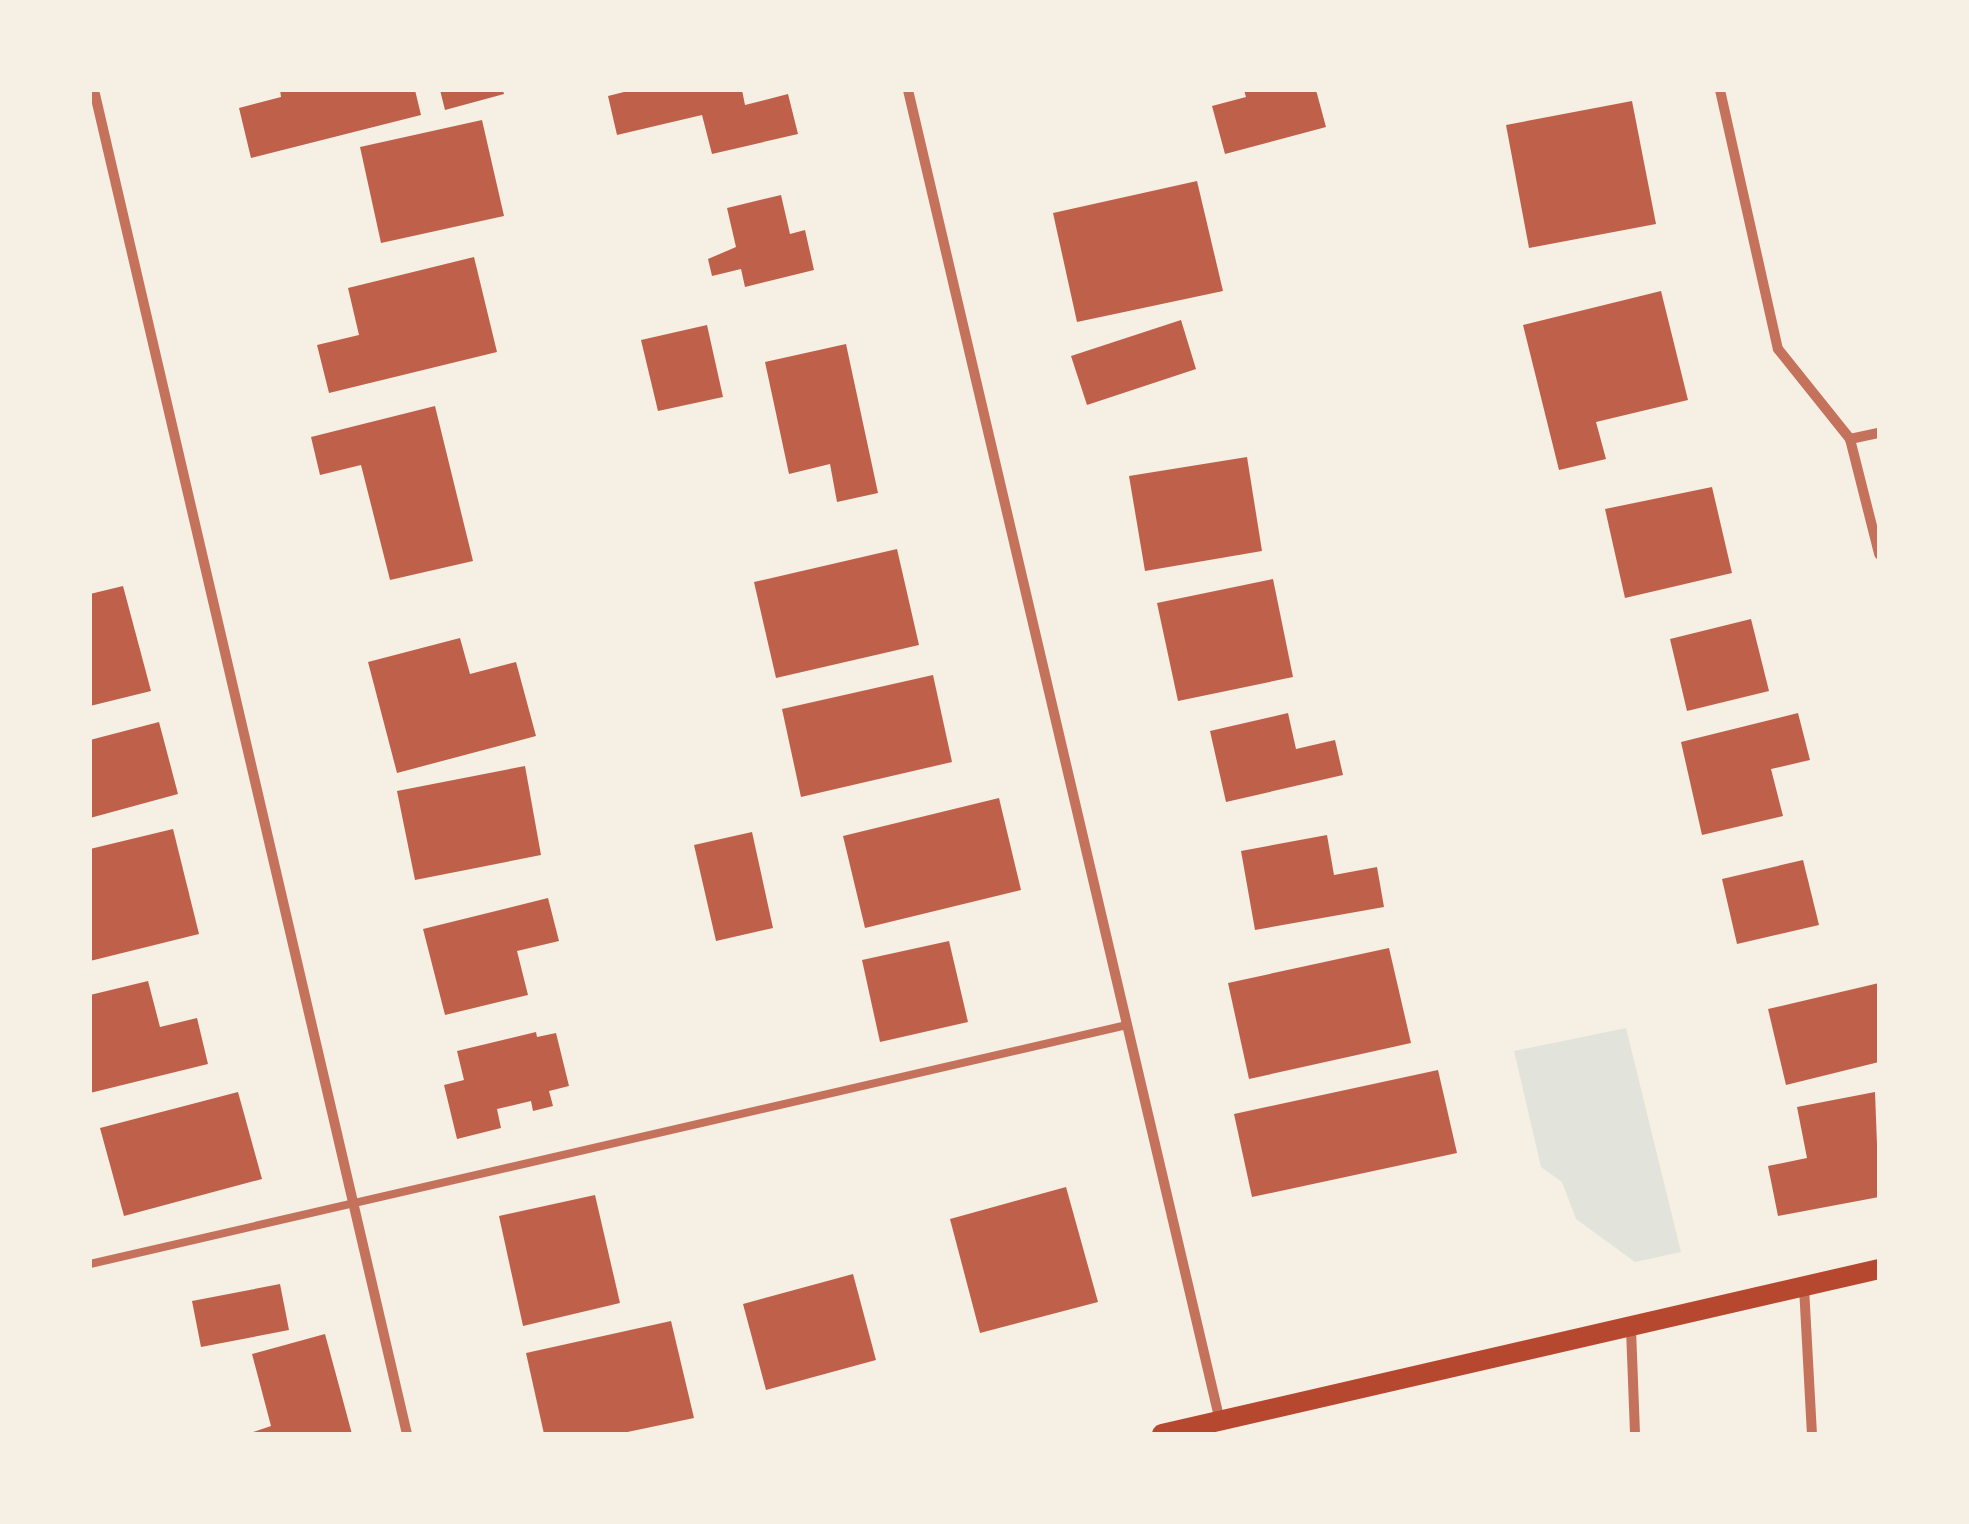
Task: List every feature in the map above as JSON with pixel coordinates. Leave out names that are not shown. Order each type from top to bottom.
[{"type":"main road","points":[[1162,1434],[1220,1420],[1249,1419],[1879,1269]]},
{"type":"street","points":[[94,90],[407,1434]]},
{"type":"street","points":[[908,90],[1220,1420]]},
{"type":"street","points":[[1720,90],[1778,349],[1850,439],[1879,554]]},
{"type":"street","points":[[1850,439],[1879,433]]},
{"type":"street","points":[[1804,1288],[1812,1434]]},
{"type":"street","points":[[1631,1330],[1634,1434]]},
{"type":"lane","points":[[90,1264],[1127,1025]]},
{"type":"shaded area","points":[[1626,1028],[1681,1252],[1635,1262],[1576,1219],[1562,1182],[1541,1167],[1514,1051]]},
{"type":"building","points":[[280,90],[415,90],[421,115],[251,158],[239,108],[281,97]]},
{"type":"building","points":[[440,90],[503,90],[504,94],[445,110]]},
{"type":"building","points":[[632,90],[742,90],[745,105],[788,94],[798,134],[712,154],[702,115],[617,135],[608,96]]},
{"type":"building","points":[[1244,90],[1316,90],[1326,127],[1225,154],[1212,106],[1246,97]]},
{"type":"building","points":[[1632,101],[1656,224],[1529,248],[1506,125]]},
{"type":"building","points":[[482,120],[504,216],[381,243],[360,147]]},
{"type":"building","points":[[1197,181],[1223,291],[1077,322],[1053,213]]},
{"type":"building","points":[[781,195],[790,234],[805,230],[814,270],[745,287],[741,269],[712,276],[708,259],[736,247],[727,208]]},
{"type":"building","points":[[474,257],[497,352],[329,393],[317,345],[359,335],[348,288]]},
{"type":"building","points":[[1661,291],[1688,400],[1596,422],[1606,459],[1559,470],[1523,325]]},
{"type":"building","points":[[1181,320],[1196,369],[1087,405],[1071,356]]},
{"type":"building","points":[[707,325],[723,397],[658,411],[641,340]]},
{"type":"building","points":[[846,344],[878,493],[837,502],[830,464],[789,474],[765,362]]},
{"type":"building","points":[[435,406],[473,561],[390,580],[361,465],[320,475],[311,437]]},
{"type":"building","points":[[1247,457],[1262,551],[1145,571],[1129,476]]},
{"type":"building","points":[[1712,487],[1732,573],[1625,598],[1605,509]]},
{"type":"building","points":[[897,549],[919,645],[776,678],[754,582]]},
{"type":"building","points":[[1273,579],[1293,677],[1178,701],[1157,603]]},
{"type":"building","points":[[123,586],[151,691],[90,706],[90,594]]},
{"type":"building","points":[[1751,619],[1769,691],[1687,711],[1670,639]]},
{"type":"building","points":[[460,638],[470,674],[516,662],[536,736],[397,773],[368,662]]},
{"type":"building","points":[[933,675],[952,762],[801,797],[782,709]]},
{"type":"building","points":[[1288,713],[1296,749],[1335,740],[1343,775],[1226,802],[1210,731]]},
{"type":"building","points":[[1798,713],[1810,760],[1771,769],[1783,816],[1702,835],[1681,742]]},
{"type":"building","points":[[159,722],[178,794],[90,818],[90,740]]},
{"type":"building","points":[[525,766],[541,855],[415,880],[397,791]]},
{"type":"building","points":[[999,798],[1021,890],[865,928],[843,836]]},
{"type":"building","points":[[173,829],[199,934],[90,961],[90,849]]},
{"type":"building","points":[[752,832],[773,928],[716,941],[694,845]]},
{"type":"building","points":[[1327,835],[1334,875],[1377,867],[1384,907],[1255,930],[1241,851]]},
{"type":"building","points":[[1803,860],[1819,925],[1737,944],[1722,879]]},
{"type":"building","points":[[548,898],[559,941],[517,951],[528,995],[445,1015],[423,929]]},
{"type":"building","points":[[949,941],[968,1022],[880,1042],[862,960]]},
{"type":"building","points":[[1389,948],[1411,1043],[1249,1079],[1228,983]]},
{"type":"building","points":[[148,981],[160,1027],[197,1018],[208,1064],[90,1093],[90,995]]},
{"type":"building","points":[[1879,983],[1879,1062],[1786,1085],[1768,1009]]},
{"type":"building","points":[[536,1032],[537,1037],[556,1033],[569,1086],[549,1091],[553,1106],[533,1111],[531,1101],[497,1109],[501,1128],[457,1139],[444,1085],[464,1080],[457,1051]]},
{"type":"building","points":[[1438,1070],[1457,1153],[1252,1197],[1234,1114]]},
{"type":"building","points":[[238,1092],[262,1179],[124,1216],[100,1128]]},
{"type":"building","points":[[1875,1092],[1879,1197],[1778,1216],[1768,1166],[1807,1158],[1797,1107]]},
{"type":"building","points":[[1066,1187],[1098,1302],[980,1333],[950,1219]]},
{"type":"building","points":[[595,1195],[620,1303],[523,1326],[499,1216]]},
{"type":"building","points":[[853,1274],[876,1360],[766,1390],[743,1304]]},
{"type":"building","points":[[280,1284],[289,1330],[201,1347],[192,1301]]},
{"type":"building","points":[[671,1321],[694,1418],[618,1434],[544,1434],[526,1353]]},
{"type":"building","points":[[325,1334],[352,1434],[247,1434],[271,1426],[252,1354]]}]
